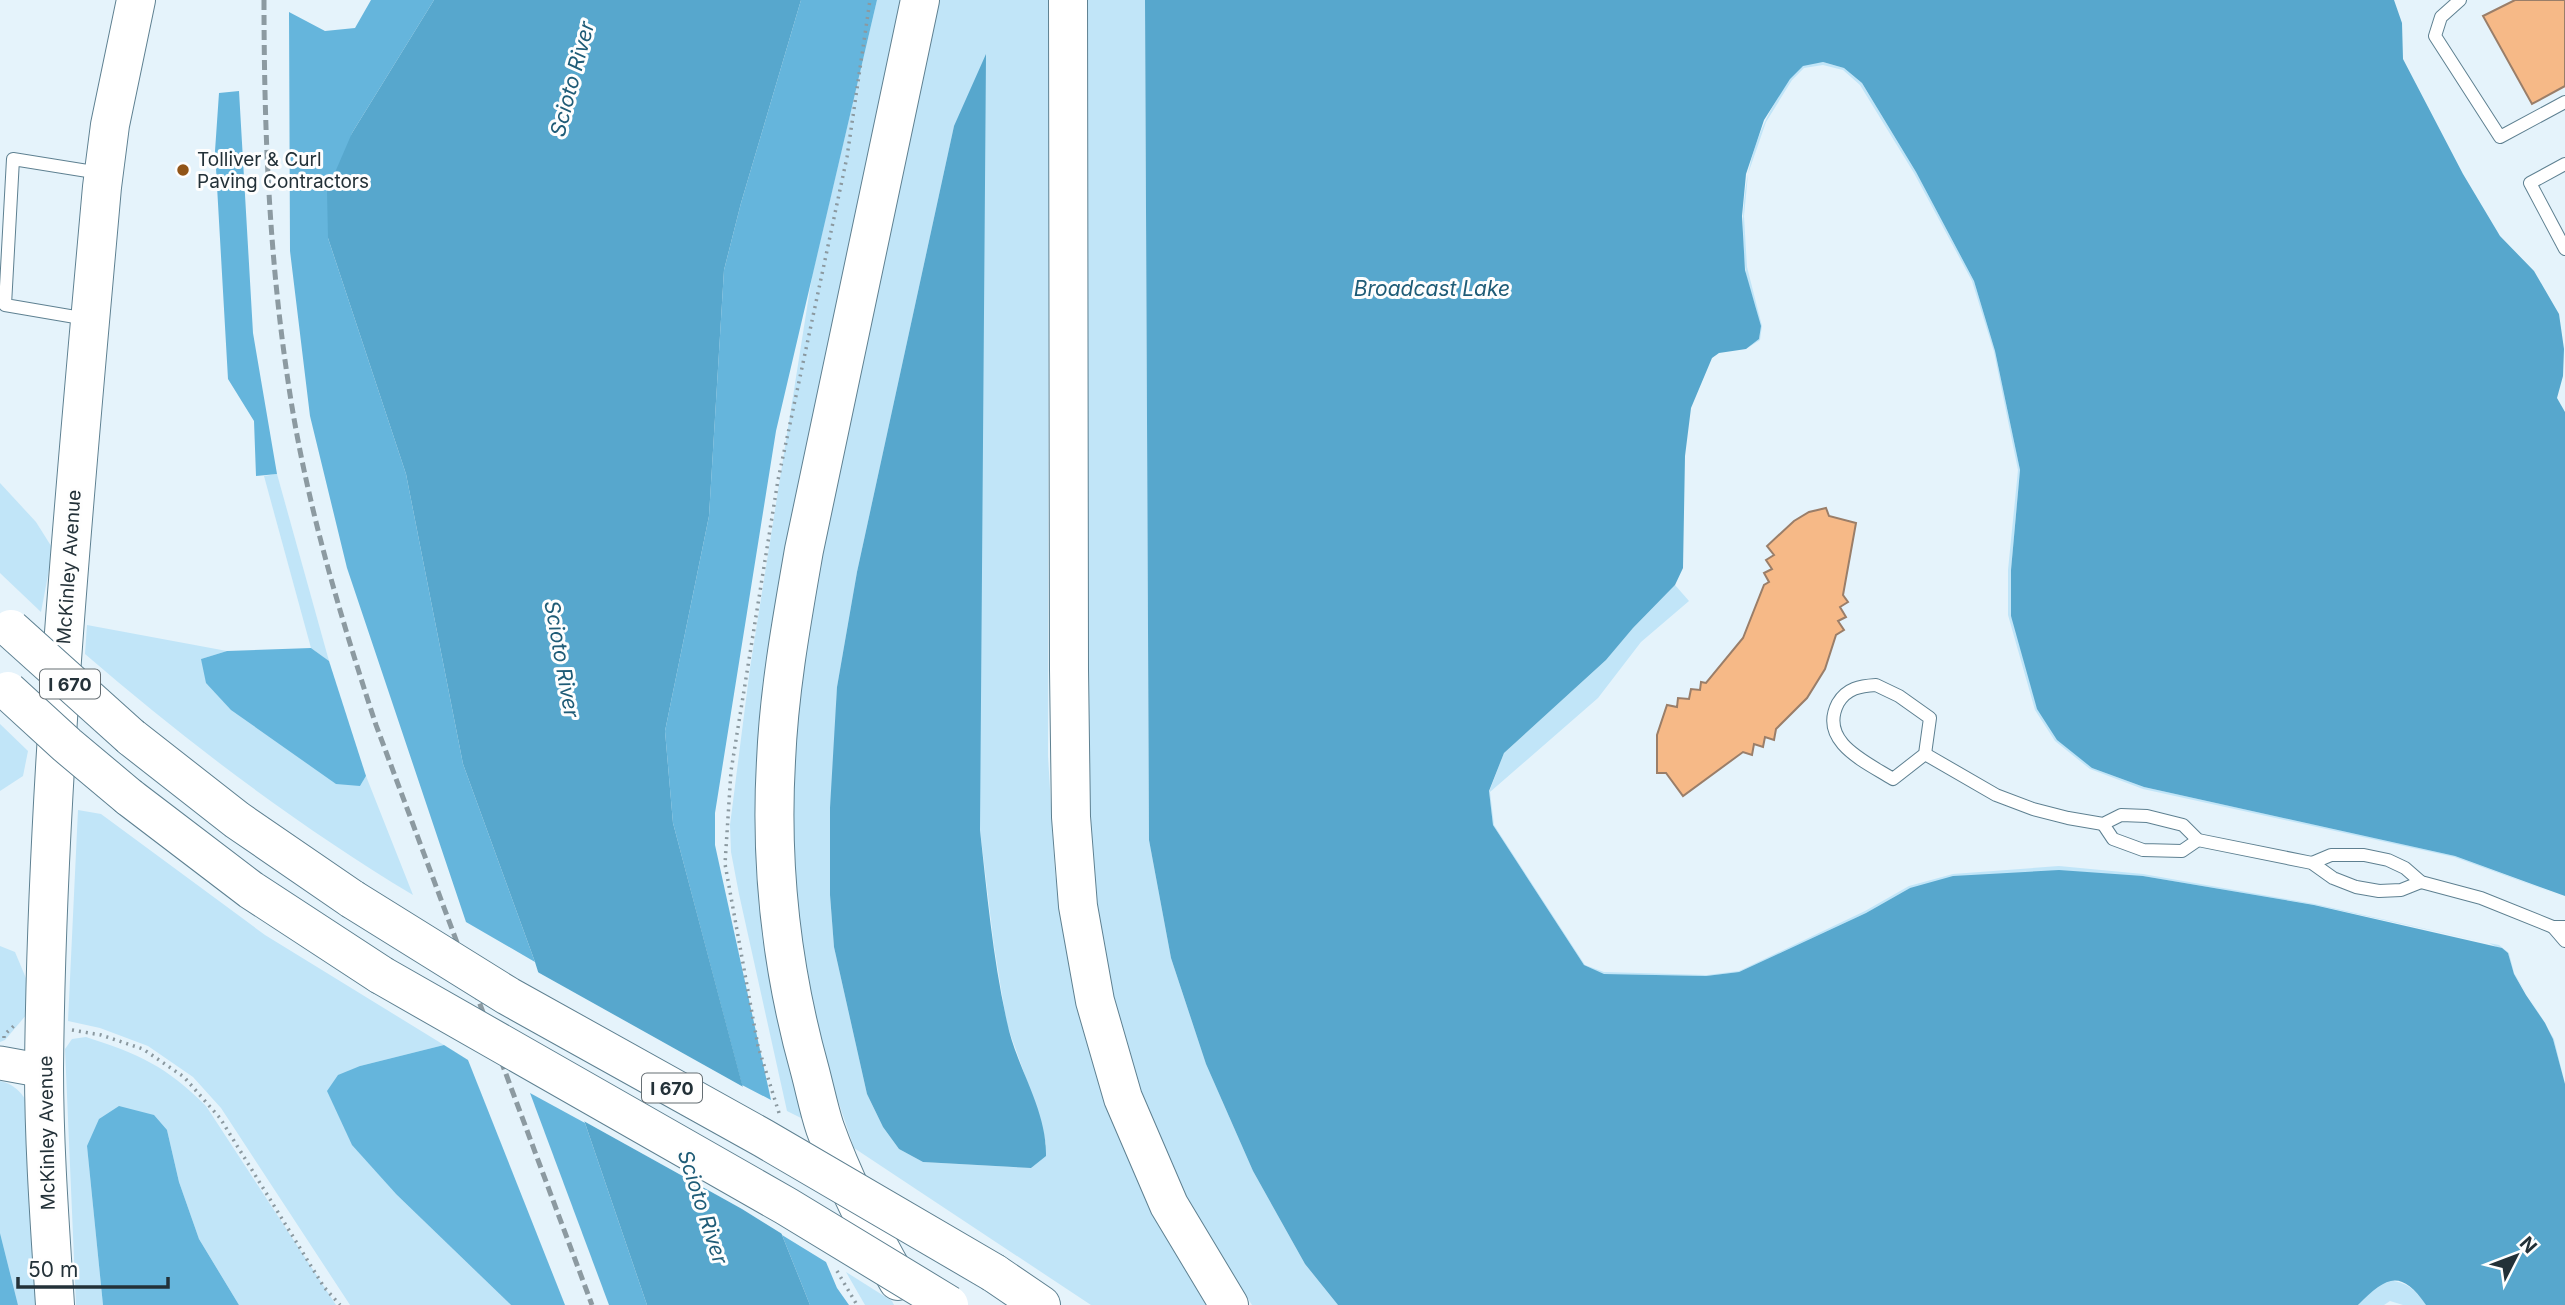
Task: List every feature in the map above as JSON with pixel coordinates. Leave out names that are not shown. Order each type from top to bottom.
[{"type":"main road","name":"McKinley Avenue","points":[[55,1305],[44,1071],[50,857],[62,666],[104,174],[110,125],[136,0]]},
{"type":"main road","points":[[913,1305],[876,1242],[825,1127],[796,1020],[783,946],[776,865],[776,761],[789,634],[804,550],[920,0]]},
{"type":"main road","points":[[1069,0],[1069,657],[1071,817],[1078,905],[1095,1001],[1123,1098],[1169,1205],[1229,1305]]},
{"type":"main road","name":"I 670","points":[[6,623],[131,737],[237,820],[352,899],[508,996],[763,1138],[994,1273],[1041,1305]]},
{"type":"main road","name":"I 670","points":[[4,687],[129,797],[251,890],[381,975],[786,1206],[949,1305]]},
{"type":"street","points":[[0,1063],[44,1071]]},
{"type":"lane","points":[[2460,0],[2441,17],[2435,36],[2500,137],[2565,102]]},
{"type":"lane","points":[[90,319],[5,305],[13,159],[104,174]]},
{"type":"lane","points":[[2565,164],[2530,183],[2565,249]]},
{"type":"lane","points":[[1876,685],[1899,696],[1930,718],[1925,754],[1893,779],[1844,748],[1833,729],[1834,712],[1841,698],[1857,686],[1876,685]]},
{"type":"lane","points":[[1925,754],[1996,795],[2033,809],[2103,824],[2121,815],[2147,816],[2183,825],[2198,841],[2312,863],[2333,878],[2357,887],[2379,891],[2401,890],[2421,882]]},
{"type":"lane","points":[[2103,824],[2113,839],[2143,850],[2182,851],[2198,841]]},
{"type":"lane","points":[[2312,863],[2331,855],[2364,855],[2388,860],[2405,868],[2421,882],[2481,898],[2559,927],[2565,941]]},
{"type":"path","points":[[46,1025],[101,1035],[144,1049],[184,1077],[220,1118],[324,1287],[340,1305]]},
{"type":"shaded area","points":[[371,0],[434,0],[352,133],[328,238],[406,474],[463,764],[535,962],[466,922],[347,568],[310,416],[290,251],[289,12],[325,31],[355,28]]},
{"type":"shaded area","points":[[801,0],[877,0],[776,431],[715,813],[715,845],[771,1100],[742,1085],[673,823],[665,731],[709,516],[724,270]]},
{"type":"shaded area","points":[[877,0],[901,0],[771,633],[809,1122],[787,1111],[739,894],[731,852],[730,825],[750,668],[812,276]]},
{"type":"shaded area","points":[[937,0],[1049,0],[1048,756],[1055,873],[1071,977],[1094,1062],[1212,1305],[1091,1305],[854,1148],[830,1077],[814,1016],[800,932],[792,858],[796,713],[807,634],[858,374]],"holes":[[[954,126],[980,830],[1007,1025],[1037,1109],[1046,1144],[1031,1168],[923,1162],[899,1149],[883,1127],[867,1094],[834,947],[830,895],[837,687],[857,572]]]},
{"type":"shaded area","points":[[1082,0],[1145,0],[1149,840],[1171,958],[1206,1064],[1253,1171],[1305,1264],[1338,1305],[1252,1305],[1207,1236],[1178,1181],[1144,1104],[1105,970],[1082,785]]},
{"type":"shaded area","points":[[1823,62],[1844,68],[1862,83],[1916,172],[1974,281],[1995,351],[2020,470],[2011,570],[2011,616],[2092,768],[2144,787],[2455,856],[2565,897],[2454,857],[2143,789],[2090,769],[2055,741],[2035,710],[2008,615],[2008,570],[2018,470],[1994,352],[1972,281],[1914,173],[1860,85],[1843,70],[1823,65],[1804,68],[1792,80],[1766,122],[1749,172],[1759,136],[1768,116],[1789,80],[1802,66]]},
{"type":"shaded area","points":[[239,91],[253,333],[277,474],[256,476],[254,421],[228,379],[215,151],[219,93]]},
{"type":"shaded area","points":[[1748,176],[1744,216],[1747,267],[1762,326],[1760,340],[1746,349],[1759,339],[1760,330],[1745,266],[1743,243],[1744,199]]},
{"type":"shaded area","points":[[277,474],[329,661],[311,648],[264,476]]},
{"type":"shaded area","points":[[0,483],[36,522],[53,549],[41,612],[0,573]]},
{"type":"shaded area","points":[[1675,585],[1689,601],[1641,642],[1598,698],[1490,792],[1494,825],[1585,965],[1604,972],[1707,975],[1739,971],[1865,911],[1909,886],[1953,874],[2059,866],[2143,874],[2315,904],[2489,943],[2315,905],[2143,876],[1910,888],[1866,913],[1739,972],[1706,976],[1603,974],[1584,965],[1493,825],[1489,792],[1504,753],[1606,660]]},
{"type":"shaded area","points":[[87,625],[227,651],[201,659],[360,786],[366,776],[413,895],[244,782],[124,687],[85,654]]},
{"type":"shaded area","points":[[311,648],[329,661],[366,776],[360,786],[336,784],[231,710],[206,683],[201,659],[227,651]]},
{"type":"shaded area","points":[[0,724],[28,751],[23,776],[0,791]]},
{"type":"shaded area","points":[[78,810],[101,814],[265,935],[444,1045],[360,1066],[397,1195],[511,1305],[350,1305],[221,1108],[193,1077],[148,1046],[100,1028],[68,1021]]},
{"type":"shaded area","points":[[2489,943],[2499,945],[2509,953],[2514,973],[2528,997],[2514,974],[2508,953]]},
{"type":"shaded area","points":[[0,946],[15,952],[28,983],[27,1014],[5,1040],[0,1042]]},
{"type":"shaded area","points":[[86,1037],[151,1063],[178,1081],[206,1106],[336,1305],[239,1305],[199,1239],[179,1182],[167,1130],[87,1146],[103,1305],[76,1305],[65,1049],[72,1039]]},
{"type":"shaded area","points":[[444,1045],[468,1060],[565,1305],[511,1305],[397,1195],[352,1145],[327,1091],[338,1075],[360,1066]]},
{"type":"shaded area","points":[[0,1081],[19,1091],[31,1109],[43,1305],[18,1305],[0,1233]]},
{"type":"shaded area","points":[[530,1093],[585,1123],[647,1305],[609,1305]]},
{"type":"shaded area","points":[[119,1106],[154,1115],[167,1130],[179,1182],[199,1239],[239,1305],[103,1305],[87,1146],[99,1119]]},
{"type":"shaded area","points":[[0,1233],[18,1305],[0,1305]]},
{"type":"shaded area","points":[[782,1235],[826,1262],[837,1288],[849,1305],[810,1305]]},
{"type":"shaded area","points":[[846,1272],[892,1301],[894,1305],[865,1305]]},
{"type":"shaded area","points":[[2387,1280],[2410,1287],[2426,1305],[2403,1305],[2390,1301],[2384,1305],[2358,1305]]},
{"type":"water","name":"Scioto River","points":[[434,0],[801,0],[724,270],[709,516],[665,731],[673,823],[782,1235],[810,1305],[647,1305],[585,1123],[535,962],[463,764],[406,474],[328,238],[327,191],[352,133]]},
{"type":"water","name":"Broadcast Lake","points":[[1145,0],[2394,0],[2402,23],[2403,59],[2463,174],[2500,236],[2534,271],[2559,314],[2564,349],[2563,376],[2557,398],[2565,412],[2565,896],[2455,856],[2144,787],[2092,768],[2057,740],[2037,709],[2011,616],[2011,570],[2020,470],[1995,351],[1974,281],[1916,172],[1862,83],[1844,68],[1823,62],[1803,66],[1790,79],[1764,120],[1746,174],[1742,216],[1745,270],[1761,326],[1759,339],[1746,349],[1719,353],[1712,358],[1691,408],[1685,456],[1683,568],[1675,585],[1606,660],[1504,753],[1489,791],[1493,825],[1584,965],[1604,974],[1706,976],[1739,972],[1866,913],[1910,888],[1953,876],[2059,870],[2143,876],[2314,905],[2502,948],[2508,953],[2514,974],[2553,1039],[2565,1084],[2565,1305],[2426,1305],[2408,1285],[2392,1281],[2376,1288],[2358,1305],[1338,1305],[1305,1264],[1253,1171],[1206,1064],[1171,958],[1149,840]]},
{"type":"water","points":[[986,54],[980,830],[994,950],[1007,1022],[1042,1122],[1045,1139],[1046,1156],[1031,1168],[923,1162],[899,1149],[883,1127],[867,1094],[834,947],[830,895],[830,808],[837,687],[857,572],[954,126]]},
{"type":"pier","points":[[534,970],[747,1089],[787,1237],[580,1119]]},
{"type":"building","points":[[2515,0],[2565,0],[2565,86],[2532,104],[2483,16]]},
{"type":"building","points":[[1826,508],[1829,516],[1856,523],[1843,595],[1848,602],[1840,607],[1846,617],[1838,621],[1844,630],[1836,635],[1825,669],[1807,698],[1776,729],[1774,740],[1765,737],[1763,747],[1754,744],[1752,755],[1743,752],[1683,796],[1666,773],[1657,773],[1657,735],[1667,705],[1677,707],[1678,698],[1689,699],[1691,689],[1700,690],[1701,682],[1706,683],[1743,638],[1764,585],[1769,582],[1764,573],[1772,569],[1766,560],[1774,555],[1767,546],[1794,521],[1809,512]]},
{"type":"railway","points":[[264,0],[267,143],[276,286],[295,425],[314,512],[336,598],[376,725],[592,1305]]},
{"type":"place","name":"Tolliver & Curl Paving Contractors","points":[[183,170]]}]
